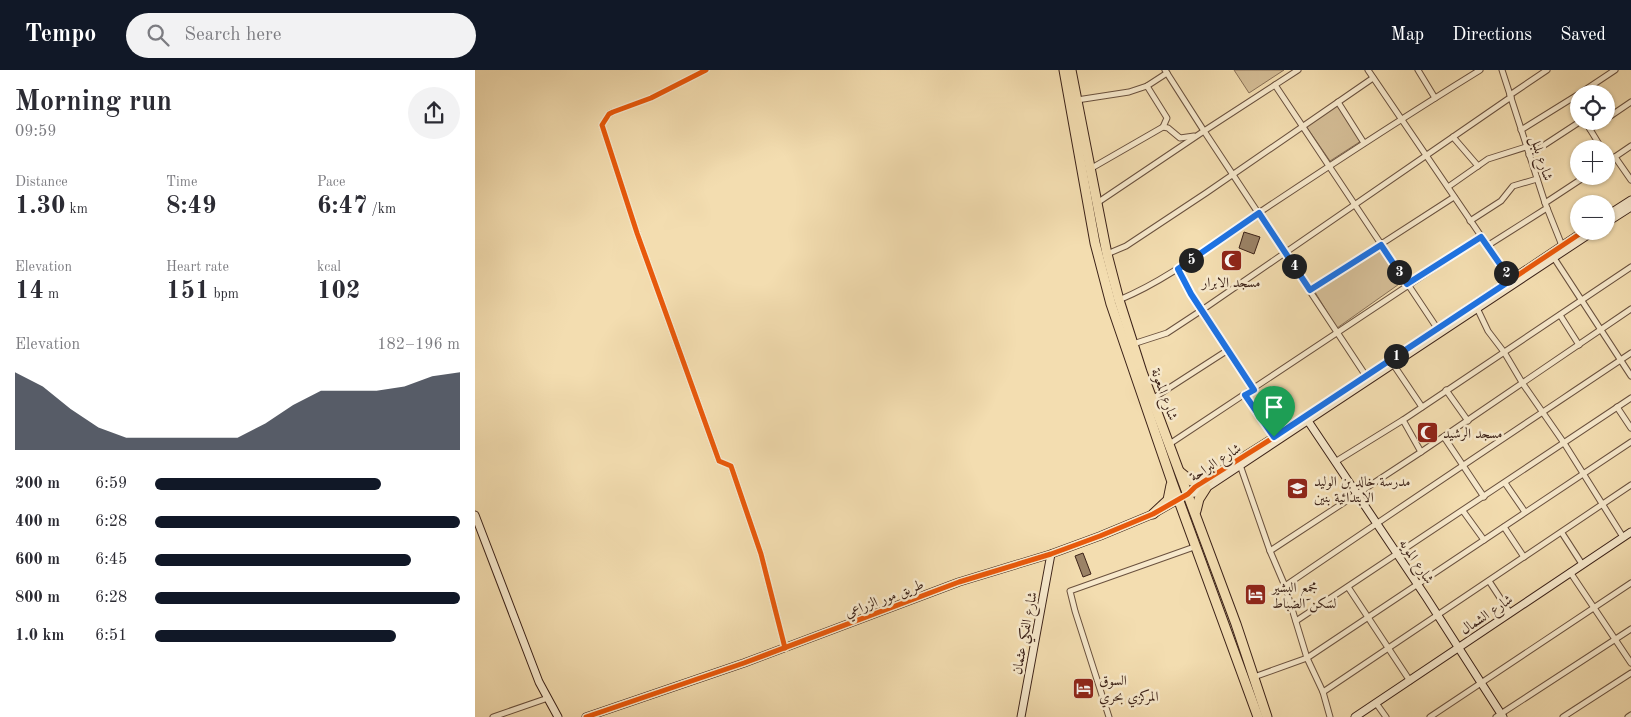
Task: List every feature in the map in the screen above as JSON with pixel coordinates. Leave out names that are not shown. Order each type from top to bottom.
[{"type":"highway","name":"شارع المعونة","points":[[1063,70],[1095,243],[1105,282],[1172,482],[1256,700],[1267,717]]},
{"type":"highway","name":"شارع المعونة","points":[[1071,70],[1107,254],[1119,300],[1168,446],[1188,494],[1254,677],[1258,717]]},
{"type":"highway","points":[[1176,468],[1187,480],[1207,483],[1197,504],[1196,517]]},
{"type":"highway","points":[[1153,514],[1168,500],[1172,482]]},
{"type":"street","points":[[706,70],[651,98],[609,114],[602,126],[637,234],[719,461],[731,466],[761,554],[785,648]]},
{"type":"street","points":[[1097,204],[1204,130],[1298,70]]},
{"type":"street","points":[[1368,70],[1511,280]]},
{"type":"street","points":[[1418,70],[1435,98]]},
{"type":"street","points":[[1119,300],[1149,286],[1178,269],[1329,166],[1480,70]]},
{"type":"street","name":"شارع بلبل","points":[[1502,70],[1537,179],[1563,248]]},
{"type":"street","points":[[1133,344],[1167,332],[1202,310],[1355,206],[1547,70]]},
{"type":"street","points":[[1592,85],[1613,71]]},
{"type":"street","points":[[1077,100],[1118,95],[1147,86],[1166,72],[1366,376]]},
{"type":"street","points":[[1107,254],[1126,246],[1373,78]]},
{"type":"street","points":[[1275,85],[1437,328]]},
{"type":"street","points":[[1090,169],[1163,127],[1167,118],[1147,86]]},
{"type":"street","points":[[1521,130],[1570,100]]},
{"type":"street","points":[[1339,102],[1364,143]]},
{"type":"street","points":[[1615,113],[1631,102]]},
{"type":"street","points":[[1163,127],[1168,128],[1180,138],[1197,135]]},
{"type":"street","points":[[1529,155],[1570,128]]},
{"type":"street","points":[[1453,137],[1478,166]]},
{"type":"street","points":[[1631,146],[1615,157],[1631,180]]},
{"type":"street","points":[[1448,187],[1489,159],[1527,147]]},
{"type":"street","points":[[1470,221],[1501,201],[1513,186],[1537,179]]},
{"type":"street","points":[[1487,246],[1573,185]]},
{"type":"street","points":[[1310,290],[1454,197]]},
{"type":"street","points":[[1615,210],[1631,200]]},
{"type":"street","points":[[1615,217],[1631,207]]},
{"type":"street","points":[[1168,446],[1254,390],[1407,284],[1481,237]]},
{"type":"street","name":"شارع البراحة","points":[[1207,483],[1240,465],[1308,421],[1554,258],[1573,240]]},
{"type":"street","name":"شارع البراحة","points":[[1188,494],[1195,493],[1274,437],[1437,328],[1578,240]]},
{"type":"street","points":[[1554,258],[1631,376]]},
{"type":"street","points":[[1335,462],[1403,420],[1631,267]]},
{"type":"street","points":[[1178,269],[1254,390]]},
{"type":"street","points":[[1477,308],[1488,330],[1564,443],[1623,537]]},
{"type":"street","points":[[1271,551],[1468,421],[1631,309]]},
{"type":"street","points":[[1559,315],[1579,345]]},
{"type":"street","points":[[1152,399],[1228,350]]},
{"type":"street","points":[[1285,586],[1631,353]]},
{"type":"street","points":[[1393,364],[1421,407]]},
{"type":"street","points":[[1446,390],[1468,421]]},
{"type":"street","points":[[1245,395],[1274,437]]},
{"type":"street","points":[[1295,621],[1631,398]]},
{"type":"street","points":[[1617,407],[1631,428]]},
{"type":"street","points":[[1403,420],[1421,452]]},
{"type":"street","name":"شارع المويه","points":[[1308,421],[1437,614],[1500,716]]},
{"type":"street","points":[[1444,437],[1484,497]]},
{"type":"street","points":[[1254,677],[1307,658],[1631,442]]},
{"type":"street","points":[[1240,465],[1285,586],[1307,658],[1323,692],[1330,717]]},
{"type":"street","points":[[1505,483],[1525,512]]},
{"type":"street","points":[[1323,692],[1631,485]]},
{"type":"street","name":"طريق مور الزراعي","points":[[586,717],[785,648],[959,582],[1051,554],[1130,525],[1188,494]]},
{"type":"street","points":[[1463,511],[1483,540]]},
{"type":"street","points":[[475,515],[478,531],[539,682],[558,717]]},
{"type":"street","points":[[1504,527],[1524,557]]},
{"type":"street","name":"شارع الشمال","points":[[1355,717],[1631,532]]},
{"type":"street","points":[[1561,533],[1582,564]]},
{"type":"street","points":[[1109,717],[1070,591],[1197,546]]},
{"type":"street","name":"شارع الفكي عثمان","points":[[1021,717],[1051,554]]},
{"type":"street","points":[[1570,572],[1631,663]]},
{"type":"street","points":[[1489,581],[1510,613]]},
{"type":"street","points":[[1430,717],[1437,715],[1481,683],[1631,583]]},
{"type":"street","points":[[1348,587],[1369,616],[1410,681]]},
{"type":"street","points":[[1500,716],[1631,629]]},
{"type":"street","points":[[1563,717],[1631,673]]},
{"type":"street","points":[[493,717],[547,698]]},
{"type":"street","points":[[1377,703],[1386,717]]},
{"type":"shaded area","points":[[1234,70],[1284,70],[1249,93]]},
{"type":"shaded area","points":[[1338,105],[1361,141],[1330,161],[1306,126]]},
{"type":"shaded area","points":[[1380,250],[1402,282],[1337,328],[1315,292]]},
{"type":"building","name":"مسجد الابرار","points":[[1244,232],[1260,237],[1254,254],[1239,248]]},
{"type":"building","points":[[1083,553],[1091,574],[1083,577],[1075,556]]},
{"type":"cycle path","points":[[706,70],[651,98],[609,114],[602,125],[637,233],[719,461],[731,466],[761,554],[785,648]]},
{"type":"cycle path","points":[[586,717],[744,663],[959,582],[1051,554],[1153,514],[1188,494],[1195,487],[1295,424],[1571,240]]},
{"type":"place","name":"مسجد الابرار","points":[[1231,260]]},
{"type":"place","name":"مسجد الرشيد","points":[[1427,433]]},
{"type":"place","name":"مدرسة خالد بن الوليد الابتدائية بنين","points":[[1298,489]]},
{"type":"place","name":"مجمع البشير لسكن الضباط","points":[[1256,595]]},
{"type":"place","name":"السوق المركزي بحري","points":[[1083,688]]},
{"type":"route","points":[[1259,213],[1310,290],[1381,245],[1407,284],[1481,237],[1511,280],[1472,304],[1274,437],[1245,395],[1254,390],[1187,288],[1178,269],[1259,213]]}]
